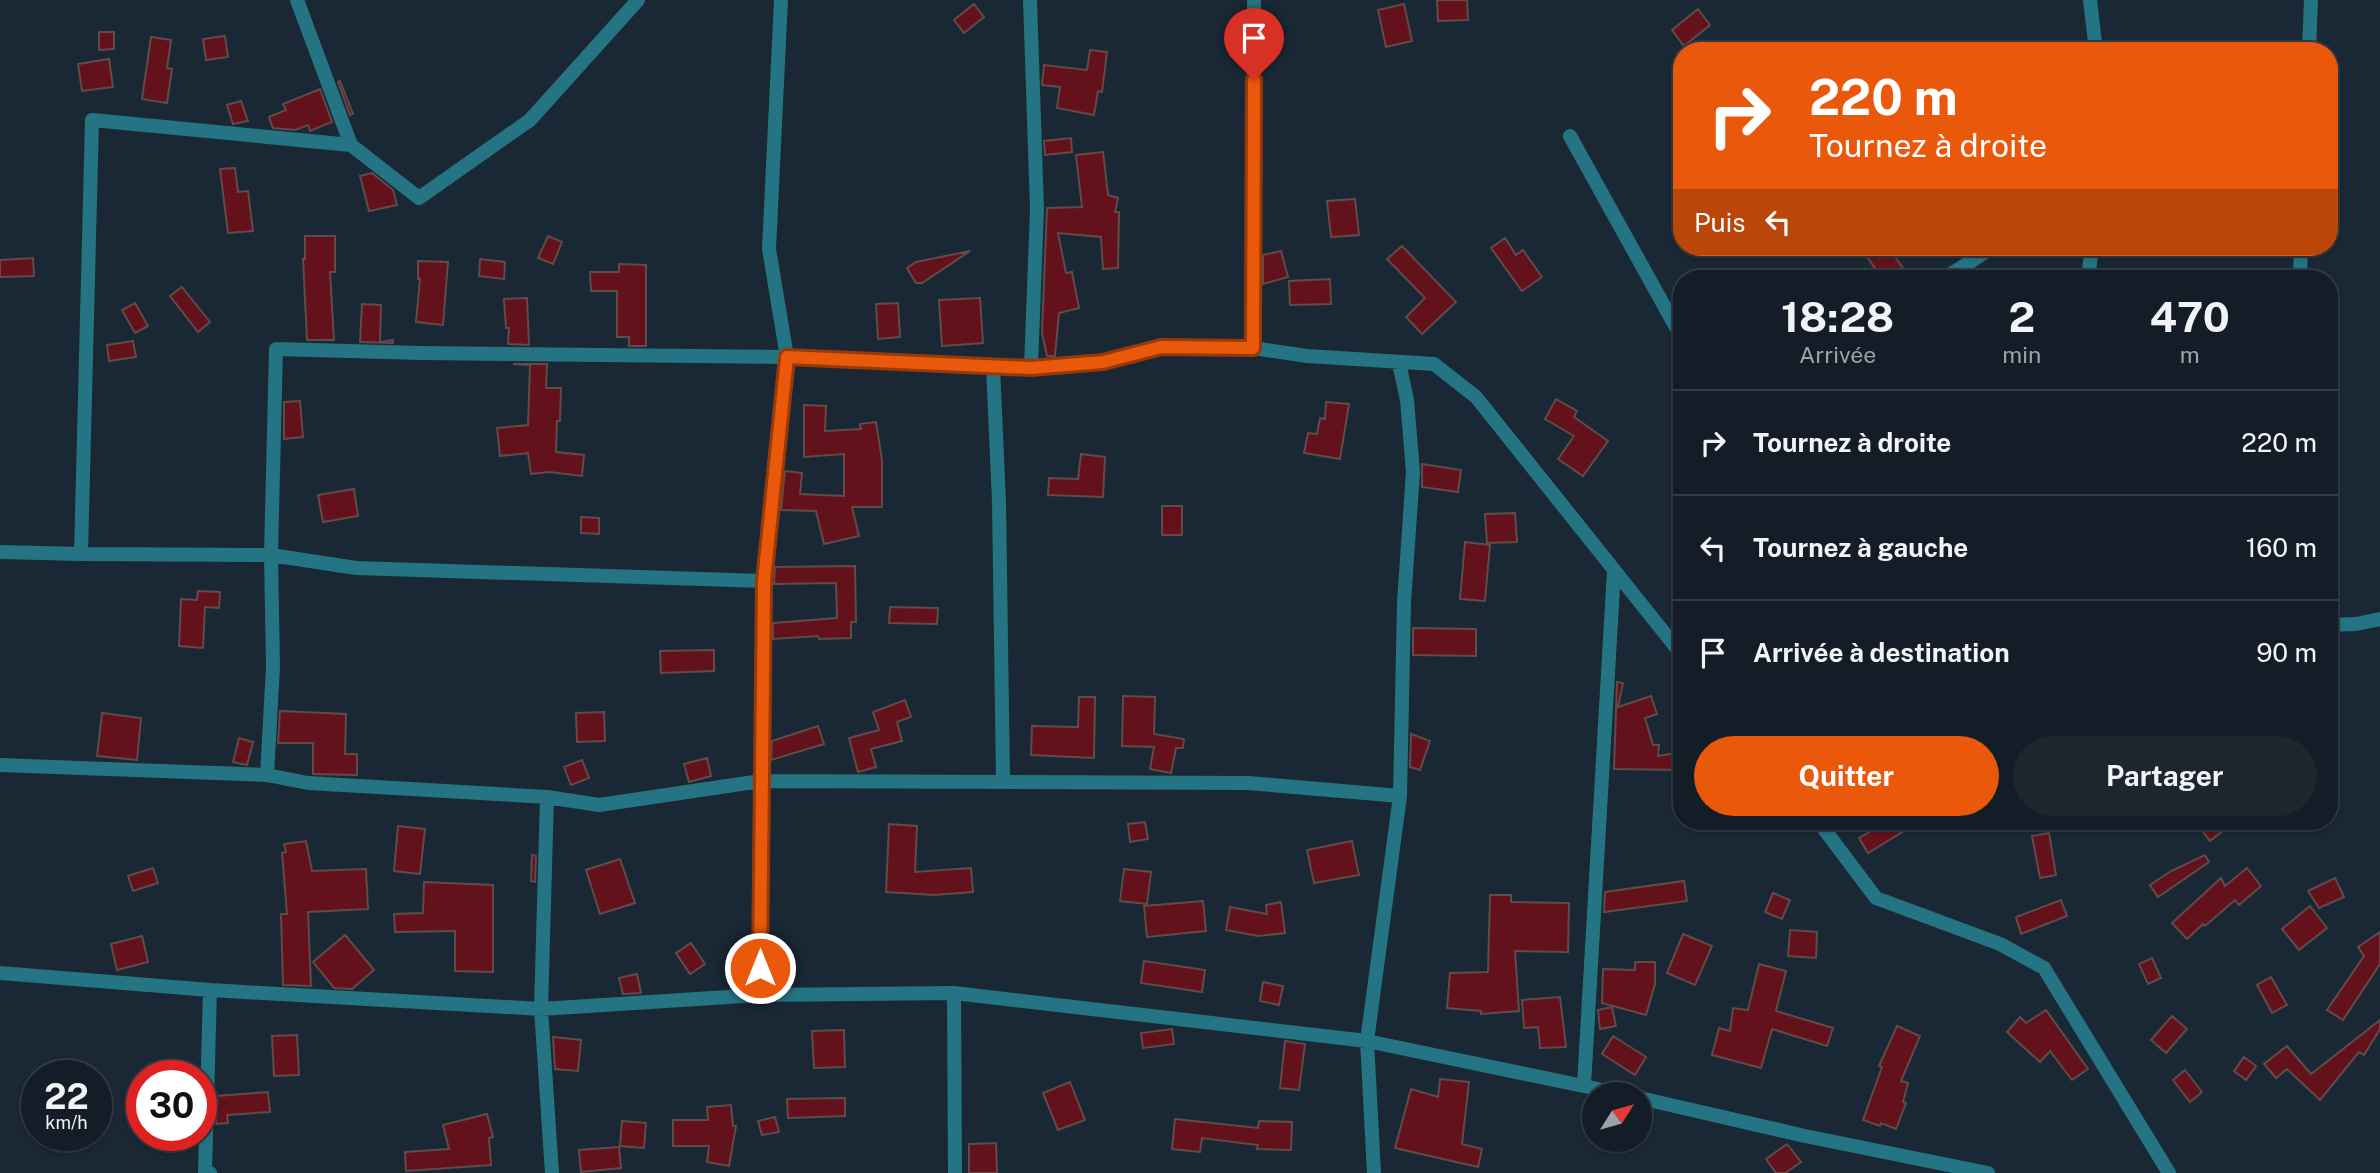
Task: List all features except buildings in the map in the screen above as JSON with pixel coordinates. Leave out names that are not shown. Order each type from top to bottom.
[{"type":"street","points":[[297,0],[351,145],[419,198],[530,120],[638,0]]},
{"type":"street","points":[[760,995],[764,581],[787,357],[769,249],[781,0]]},
{"type":"street","points":[[1030,0],[1037,209],[1031,368]]},
{"type":"street","points":[[1253,348],[1254,0]]},
{"type":"street","points":[[2091,0],[2095,42]]},
{"type":"street","points":[[2309,42],[2311,0]]},
{"type":"street","points":[[81,554],[92,120],[351,145]]},
{"type":"street","points":[[1570,136],[1673,322]]},
{"type":"street","points":[[1957,270],[1979,256]]},
{"type":"street","points":[[267,775],[273,667],[271,555],[276,349],[787,357],[1031,368],[1103,362],[1161,347],[1253,348],[1307,356],[1434,364],[1476,397],[1673,644]]},
{"type":"street","points":[[1374,1173],[1367,1041],[1400,796],[1404,602],[1413,472],[1407,400],[1399,363]]},
{"type":"street","points":[[993,366],[999,502],[1003,780]]},
{"type":"street","points":[[0,552],[271,555],[356,568],[764,581]]},
{"type":"street","points":[[1584,1082],[1614,570]]},
{"type":"street","points":[[2338,625],[2380,619]]},
{"type":"street","points":[[0,765],[267,775],[308,783],[547,797],[599,805],[761,781],[1248,783],[1400,796]]},
{"type":"street","points":[[547,797],[541,1009],[552,1173]]},
{"type":"street","points":[[1825,830],[1876,898],[2000,944],[2044,968],[2169,1173]]},
{"type":"street","points":[[0,973],[541,1009],[760,995],[954,993],[1367,1041],[1582,1085]]},
{"type":"street","points":[[210,989],[205,1172],[211,1173]]},
{"type":"street","points":[[954,993],[955,1173]]},
{"type":"street","points":[[1652,1101],[1805,1136],[1988,1173]]},
{"type":"route","points":[[760,968],[764,581],[787,357],[1031,368],[1103,362],[1161,347],[1253,348],[1254,80]]}]
